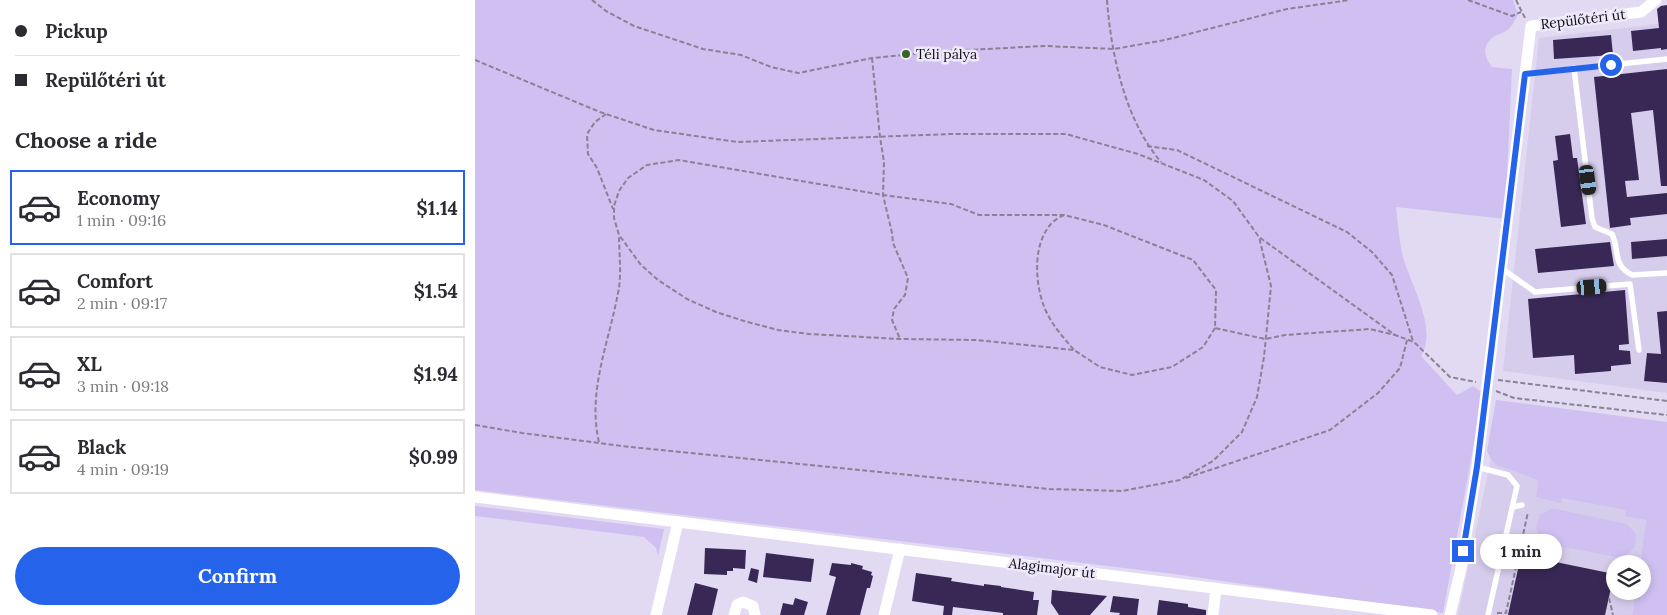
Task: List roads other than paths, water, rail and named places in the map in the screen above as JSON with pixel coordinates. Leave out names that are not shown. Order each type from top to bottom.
[{"type":"street","name":"Repülőtéri út","points":[[1450,615],[1461,568],[1477,467],[1484,382],[1501,268],[1531,26],[1641,12],[1656,0]]},
{"type":"street","name":"Alagimajor út","points":[[475,497],[1428,615]]},
{"type":"street","points":[[656,615],[678,522]]},
{"type":"street","points":[[884,615],[900,549]]},
{"type":"street","points":[[1213,615],[1216,588]]},
{"type":"street","points":[[734,615],[737,606],[743,602],[753,606],[755,615]]},
{"type":"lane","points":[[1525,74],[1667,59]]},
{"type":"lane","points":[[1574,68],[1592,218],[1595,227],[1613,234],[1619,263],[1623,270],[1632,275],[1667,273]]},
{"type":"lane","points":[[1501,268],[1535,292],[1630,284],[1639,350]]},
{"type":"lane","points":[[1477,467],[1505,474],[1517,486],[1487,614],[1496,612]]},
{"type":"lane","points":[[1513,507],[1522,505]]},
{"type":"place","name":"Téli pálya","points":[[906,54]]}]
